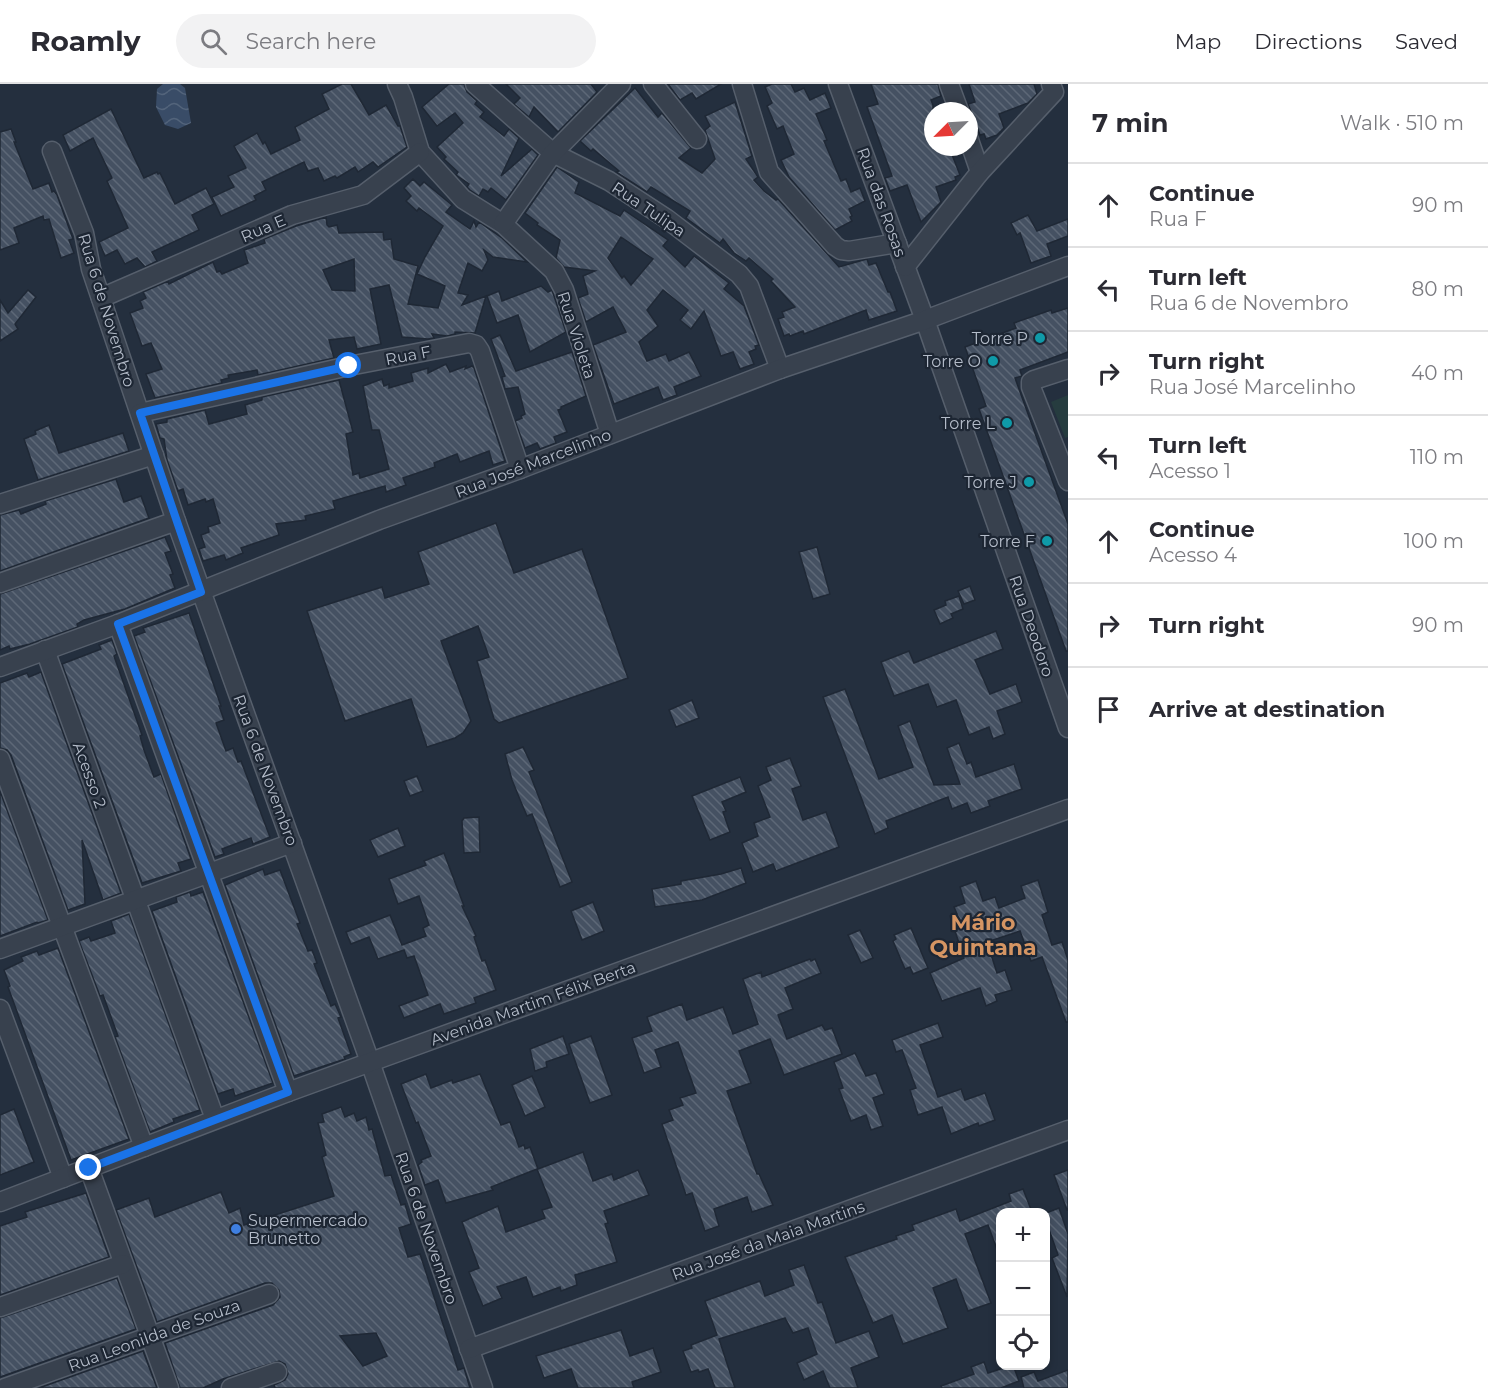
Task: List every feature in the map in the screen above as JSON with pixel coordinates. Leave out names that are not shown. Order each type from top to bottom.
[{"type":"street","name":"Rua Tulipa","points":[[475,84],[553,153],[609,182],[648,207],[739,274],[749,286],[780,369]]},
{"type":"street","points":[[503,224],[553,153],[621,84]]},
{"type":"street","points":[[653,84],[697,139]]},
{"type":"street","points":[[742,84],[769,172],[835,246],[849,251],[897,243]]},
{"type":"street","name":"Rua das Rosas","points":[[838,84],[925,320]]},
{"type":"street","points":[[949,84],[956,102]]},
{"type":"street","points":[[905,267],[980,172],[1054,92],[1051,84]]},
{"type":"street","name":"Rua Violeta","points":[[405,88],[420,152],[463,200],[503,224],[554,272],[564,290],[610,434]]},
{"type":"street","name":"Rua 6 de Novembro","points":[[52,151],[84,233],[91,269],[176,521],[370,1062],[483,1388]]},
{"type":"street","name":"Rua E","points":[[101,298],[292,215],[363,195],[420,152]]},
{"type":"street","points":[[974,156],[980,172]]},
{"type":"street","name":"Rua José Marcelinho","points":[[0,667],[201,592],[379,520],[520,469],[780,369],[925,320],[1068,266]]},
{"type":"street","name":"Rua Deodoro","points":[[925,320],[1068,728]]},
{"type":"street","name":"Rua F","points":[[140,413],[349,366],[469,344],[476,345],[520,469]]},
{"type":"street","points":[[1068,369],[1031,382],[1068,481]]},
{"type":"street","points":[[0,504],[154,455]]},
{"type":"street","points":[[0,584],[176,521]]},
{"type":"street","points":[[118,624],[288,1092]]},
{"type":"street","name":"Acesso 2","points":[[45,650],[215,1119]]},
{"type":"street","points":[[0,759],[144,1147]]},
{"type":"street","name":"Avenida Martim Félix Berta","points":[[0,1202],[288,1092],[1068,809]]},
{"type":"street","points":[[0,949],[292,843]]},
{"type":"street","points":[[0,1009],[63,1178]]},
{"type":"street","name":"Rua José da Maia Martins","points":[[469,1349],[1068,1130]]},
{"type":"street","points":[[89,1168],[169,1388]]},
{"type":"street","points":[[0,1307],[123,1264]]},
{"type":"street","name":"Rua Leonilda de Souza","points":[[5,1388],[269,1294]]},
{"type":"street","points":[[231,1388],[277,1372]]},
{"type":"green space","points":[[1068,395],[1068,437],[1065,438],[1051,402]]},
{"type":"water","points":[[163,84],[180,84],[185,88],[191,123],[178,129],[165,125],[156,107],[157,89]]},
{"type":"building","points":[[342,84],[351,84],[369,115],[386,105],[400,126],[407,147],[378,167],[373,162],[358,172],[355,167],[337,178],[335,176],[324,181],[318,168],[308,171],[304,162],[262,182],[266,190],[254,196],[256,200],[221,216],[212,197],[234,187],[228,176],[246,168],[234,146],[257,133],[271,154],[300,140],[295,127],[329,109],[322,94]]},
{"type":"building","points":[[449,84],[464,84],[467,92],[477,101],[475,104],[484,112],[480,117],[504,136],[509,129],[519,138],[501,176],[532,149],[538,155],[506,200],[491,188],[488,192],[483,189],[479,196],[470,190],[467,187],[469,184],[456,175],[458,172],[444,159],[446,157],[437,147],[463,123],[455,113],[437,126],[422,107]]},
{"type":"building","points":[[506,84],[591,84],[597,92],[558,132],[534,107],[529,117],[514,104],[520,98]]},
{"type":"building","points":[[668,84],[721,84],[696,99],[692,93],[680,100]]},
{"type":"building","points":[[772,84],[791,84],[795,92],[804,88],[810,100],[825,93],[831,108],[816,114],[827,140],[824,141],[841,181],[846,179],[851,192],[860,188],[865,201],[849,209],[852,221],[835,230],[789,177],[781,160],[794,154],[783,126],[777,129],[767,106],[772,103],[765,87]]},
{"type":"building","points":[[871,84],[938,84],[941,96],[931,100],[932,102],[924,102],[924,156],[953,156],[960,175],[955,177],[956,180],[936,187],[941,202],[921,222],[907,185],[890,191],[885,178],[892,176],[867,107],[878,104]]},
{"type":"building","points":[[969,84],[1034,84],[1037,94],[1028,103],[999,114],[1004,128],[997,135],[986,139],[984,134],[980,135],[978,130],[978,102],[975,102]]},
{"type":"building","points":[[635,88],[658,117],[662,113],[691,148],[679,158],[702,173],[715,159],[705,130],[710,126],[705,116],[735,102],[752,156],[746,159],[758,177],[754,180],[764,191],[776,200],[778,199],[839,267],[867,259],[869,265],[876,263],[897,311],[869,320],[866,310],[804,334],[803,331],[784,336],[778,319],[784,317],[782,312],[795,307],[771,281],[773,279],[749,258],[746,261],[734,253],[723,239],[720,243],[686,218],[690,211],[651,187],[647,192],[616,172],[619,171],[580,141]]},
{"type":"building","points":[[111,109],[144,178],[157,172],[160,173],[175,204],[206,188],[214,204],[192,215],[199,230],[152,252],[157,261],[145,267],[137,258],[125,264],[117,250],[105,256],[99,242],[128,228],[107,181],[112,178],[93,138],[70,151],[63,135]]},
{"type":"building","points":[[11,129],[33,189],[49,183],[52,192],[54,191],[57,195],[73,239],[69,240],[74,253],[61,258],[49,219],[44,220],[43,216],[14,228],[19,243],[0,250],[0,132]]},
{"type":"building","points":[[557,167],[579,182],[575,193],[620,216],[624,210],[668,240],[663,246],[685,267],[694,256],[729,283],[724,289],[744,306],[759,345],[749,352],[754,364],[740,369],[733,352],[721,356],[704,311],[691,329],[680,320],[688,310],[663,290],[647,310],[658,326],[639,342],[647,361],[666,354],[669,361],[689,352],[701,376],[674,387],[677,395],[663,400],[658,387],[614,404],[593,345],[626,332],[613,307],[586,322],[578,298],[588,294],[583,276],[595,271],[564,267],[556,258],[560,240],[537,225],[538,223],[525,213]],"holes":[[[621,237],[653,259],[631,285],[624,276],[622,278],[608,258]]]},
{"type":"building","points":[[413,179],[420,186],[424,182],[452,205],[446,212],[470,229],[474,221],[476,227],[479,222],[502,238],[527,262],[493,257],[484,250],[488,260],[482,271],[468,263],[458,293],[468,295],[462,305],[486,296],[475,333],[455,332],[447,336],[432,334],[434,338],[428,339],[402,337],[389,285],[370,289],[381,344],[357,349],[354,337],[329,340],[334,358],[258,375],[257,370],[228,375],[229,378],[221,380],[222,383],[155,398],[146,374],[162,369],[151,343],[142,346],[130,313],[143,308],[140,301],[146,298],[143,292],[168,281],[169,284],[213,262],[217,272],[220,271],[222,274],[248,263],[244,250],[265,243],[264,239],[296,226],[326,217],[327,225],[329,227],[337,225],[339,233],[383,232],[384,240],[391,239],[394,259],[418,266],[408,304],[438,308],[445,286],[417,274],[443,226],[419,208],[417,211],[406,201],[411,196],[404,188]],"holes":[[[354,259],[355,291],[332,290],[323,270]]]},
{"type":"building","points":[[1028,215],[1037,231],[1068,219],[1068,236],[1047,244],[1051,256],[1031,263],[1020,233],[1017,235],[1011,223]]},
{"type":"building","points":[[541,286],[548,292],[552,290],[566,332],[530,352],[518,315],[497,323],[487,296],[499,291],[502,301]]},
{"type":"building","points":[[28,290],[36,297],[15,324],[18,329],[0,341],[0,300],[8,313]]},
{"type":"building","points":[[1068,308],[1068,352],[1020,370],[1022,376],[1015,378],[1068,524],[1068,651],[1066,651],[979,409],[986,406],[965,347],[1016,328],[1014,323],[1051,310],[1052,313]]},
{"type":"building","points":[[500,335],[516,371],[572,352],[586,396],[558,410],[567,432],[554,437],[556,443],[540,449],[537,443],[525,448],[515,421],[525,414],[518,387],[505,389],[502,377],[505,376],[491,339]]},
{"type":"building","points":[[446,364],[450,372],[466,366],[465,369],[472,366],[474,368],[505,461],[493,465],[489,451],[460,462],[457,454],[434,463],[435,467],[403,478],[406,485],[386,492],[385,486],[333,501],[335,509],[305,516],[306,520],[276,524],[279,535],[241,548],[243,553],[226,560],[224,555],[203,561],[199,549],[205,547],[201,535],[209,532],[208,527],[220,523],[213,499],[206,502],[205,499],[188,505],[183,489],[178,491],[167,460],[164,439],[160,438],[156,424],[205,410],[209,424],[247,414],[245,405],[262,400],[262,397],[339,380],[353,432],[346,434],[353,475],[359,473],[360,478],[389,469],[379,430],[372,430],[363,386],[382,379],[384,386],[389,384],[389,388],[413,381],[411,373],[428,368],[428,373]]},
{"type":"building","points":[[49,425],[59,453],[123,433],[129,451],[38,480],[24,439]]},
{"type":"building","points":[[116,479],[124,502],[141,496],[149,518],[0,571],[0,515],[19,510],[21,514],[46,504],[45,501]]},
{"type":"building","points":[[496,523],[514,573],[582,549],[628,678],[499,723],[494,719],[477,661],[489,657],[478,626],[441,641],[471,721],[463,733],[427,747],[411,699],[345,721],[307,611],[382,587],[385,598],[429,584],[418,552]]},
{"type":"building","points":[[165,537],[171,551],[165,553],[173,574],[170,575],[175,588],[125,609],[84,620],[77,624],[78,627],[30,644],[10,649],[9,646],[0,650],[0,594]]},
{"type":"building","points":[[817,547],[830,594],[813,599],[799,552]]},
{"type":"building","points":[[970,586],[975,600],[964,604],[958,591]]},
{"type":"building","points":[[959,596],[963,609],[951,614],[953,618],[940,624],[934,610],[946,605],[945,601]]},
{"type":"building","points":[[189,613],[221,706],[219,706],[224,720],[216,723],[226,751],[233,748],[238,762],[241,761],[270,837],[253,844],[251,838],[222,849],[224,854],[215,857],[134,636],[145,632],[143,628]]},
{"type":"building","points":[[996,631],[1003,649],[975,660],[990,694],[1016,684],[1022,702],[997,711],[1005,734],[993,739],[989,727],[969,735],[956,700],[937,707],[928,684],[894,696],[881,662],[909,651],[914,663]]},
{"type":"building","points":[[112,640],[117,654],[114,656],[142,735],[140,736],[144,750],[154,777],[161,774],[191,859],[178,863],[181,871],[142,883],[62,664],[101,649],[99,645]]},
{"type":"building","points":[[41,672],[121,893],[103,900],[82,840],[85,904],[68,910],[11,755],[7,750],[0,748],[0,683],[27,673],[29,677]]},
{"type":"building","points":[[845,689],[879,779],[913,767],[898,726],[910,721],[934,785],[960,784],[947,748],[959,743],[967,764],[971,762],[976,777],[1014,764],[1022,789],[988,801],[990,806],[971,813],[967,803],[952,809],[948,797],[886,821],[888,828],[875,834],[823,697]]},
{"type":"building","points":[[692,700],[699,718],[676,727],[669,710]]},
{"type":"building","points":[[523,747],[534,770],[529,772],[572,882],[560,887],[532,814],[527,816],[521,802],[505,754]]},
{"type":"building","points":[[790,758],[801,786],[792,789],[803,820],[826,812],[839,847],[776,871],[773,864],[753,872],[742,843],[758,836],[754,823],[770,817],[758,786],[771,780],[766,767]]},
{"type":"building","points":[[417,776],[423,791],[410,796],[404,781]]},
{"type":"building","points":[[740,777],[746,792],[722,802],[730,832],[710,840],[692,796]]},
{"type":"building","points":[[0,791],[48,920],[0,936]]},
{"type":"building","points":[[479,817],[480,852],[464,853],[462,821],[464,818]]},
{"type":"building","points":[[398,828],[405,846],[378,857],[370,840]]},
{"type":"building","points":[[444,853],[464,906],[462,906],[476,936],[474,937],[482,961],[485,960],[496,990],[474,998],[476,1003],[444,1014],[440,1004],[404,1018],[399,1006],[428,995],[414,956],[407,958],[404,950],[378,959],[369,937],[351,944],[346,932],[390,915],[402,945],[426,936],[423,928],[429,925],[419,896],[398,904],[389,879],[426,865],[424,861]]},
{"type":"building","points":[[741,868],[746,883],[702,900],[655,907],[652,889]]},
{"type":"building","points":[[263,869],[265,875],[280,870],[308,951],[312,950],[317,963],[314,964],[331,1006],[335,1004],[341,1017],[338,1018],[351,1054],[344,1057],[345,1059],[294,1076],[225,885]]},
{"type":"building","points":[[1038,880],[1048,912],[1042,915],[1052,945],[1062,942],[1068,960],[1068,1022],[1066,1022],[1042,957],[1031,961],[1020,931],[987,942],[997,973],[1005,970],[1012,990],[995,995],[997,1001],[986,1006],[980,988],[942,1001],[930,973],[964,958],[950,916],[957,914],[954,907],[965,903],[960,887],[976,881],[983,901],[995,897],[999,908],[1025,898],[1021,886]]},
{"type":"building","points":[[190,892],[191,896],[203,892],[273,1083],[235,1096],[233,1089],[218,1094],[152,911],[177,902],[176,897]]},
{"type":"building","points":[[593,902],[604,931],[582,940],[571,911]]},
{"type":"building","points":[[129,914],[200,1110],[173,1119],[174,1122],[150,1132],[115,1037],[118,1036],[103,995],[100,996],[79,941],[89,937],[91,941],[115,933],[111,921]]},
{"type":"building","points":[[911,928],[928,968],[913,974],[910,967],[905,969],[893,941],[896,939],[894,935]]},
{"type":"building","points":[[860,930],[873,958],[861,963],[848,935]]},
{"type":"building","points":[[58,948],[129,1139],[71,1160],[8,987],[10,986],[4,970],[23,961],[21,957],[37,951],[39,955]]},
{"type":"building","points":[[810,959],[811,961],[815,959],[821,973],[785,988],[793,1009],[778,1015],[787,1039],[822,1025],[825,1030],[832,1028],[842,1054],[784,1075],[770,1039],[739,1051],[751,1083],[727,1091],[757,1174],[773,1205],[752,1212],[747,1197],[714,1209],[719,1226],[705,1231],[692,1193],[686,1195],[662,1124],[673,1120],[669,1110],[683,1105],[680,1098],[696,1093],[678,1042],[655,1050],[661,1067],[644,1073],[632,1038],[652,1031],[647,1017],[682,1004],[687,1020],[723,1007],[733,1034],[758,1024],[743,979],[761,972],[762,977]]},
{"type":"building","points":[[938,1023],[943,1037],[920,1045],[938,1097],[961,1089],[965,1100],[985,1093],[995,1120],[979,1126],[978,1123],[951,1134],[942,1107],[918,1115],[910,1090],[916,1088],[902,1050],[896,1052],[892,1040]]},
{"type":"building","points":[[563,1036],[569,1054],[546,1062],[547,1067],[535,1071],[530,1049]]},
{"type":"building","points":[[591,1036],[612,1095],[590,1103],[569,1044]]},
{"type":"building","points":[[855,1053],[866,1076],[876,1073],[884,1094],[873,1098],[883,1126],[871,1130],[866,1115],[851,1121],[839,1089],[843,1088],[834,1062]]},
{"type":"building","points":[[426,1074],[431,1088],[452,1080],[453,1083],[480,1074],[501,1125],[510,1122],[519,1147],[524,1145],[525,1149],[530,1147],[538,1169],[583,1152],[593,1181],[612,1174],[614,1180],[638,1170],[649,1195],[604,1211],[608,1223],[605,1224],[617,1262],[575,1275],[577,1285],[561,1291],[560,1287],[533,1297],[526,1277],[497,1287],[502,1298],[483,1306],[469,1272],[479,1268],[462,1222],[498,1206],[506,1232],[545,1218],[542,1210],[552,1207],[537,1169],[491,1187],[493,1190],[446,1203],[438,1180],[425,1185],[418,1165],[422,1162],[421,1160],[431,1156],[401,1084]]},
{"type":"building","points":[[532,1076],[545,1107],[525,1116],[512,1085]]},
{"type":"building","points":[[341,1107],[345,1117],[354,1113],[357,1121],[366,1117],[369,1130],[372,1129],[385,1176],[391,1175],[401,1205],[405,1204],[411,1224],[399,1228],[408,1257],[420,1254],[458,1370],[464,1368],[470,1388],[275,1388],[274,1385],[285,1380],[288,1374],[285,1364],[279,1361],[203,1388],[180,1388],[165,1343],[273,1305],[280,1297],[279,1290],[272,1283],[265,1283],[157,1322],[116,1210],[149,1198],[155,1217],[221,1192],[229,1213],[240,1208],[244,1225],[334,1196],[322,1157],[326,1155],[318,1123],[324,1122],[322,1114]],"holes":[[[376,1333],[387,1356],[363,1366],[340,1336]]]},
{"type":"building","points":[[14,1109],[34,1162],[0,1175],[0,1115]]},
{"type":"building","points":[[1068,1170],[1068,1210],[1067,1210],[1054,1175]]},
{"type":"building","points":[[1023,1189],[1030,1208],[996,1208],[996,1247],[988,1225],[965,1234],[991,1303],[968,1311],[956,1279],[933,1288],[948,1328],[903,1344],[892,1315],[873,1323],[845,1257],[897,1239],[896,1236],[914,1230],[912,1225],[956,1209],[960,1221],[1011,1201],[1009,1194]]},
{"type":"building","points":[[86,1193],[109,1257],[0,1295],[0,1226],[27,1217],[25,1212]]},
{"type":"building","points":[[1059,1208],[1068,1234],[1067,1297],[1052,1258],[1058,1255],[1050,1232],[1050,1211]]},
{"type":"building","points":[[804,1265],[818,1303],[822,1302],[836,1343],[869,1331],[879,1357],[851,1368],[858,1388],[830,1388],[823,1371],[804,1380],[797,1363],[817,1354],[808,1328],[793,1333],[785,1318],[719,1339],[735,1388],[715,1388],[708,1369],[691,1372],[683,1351],[692,1348],[691,1345],[717,1335],[705,1301],[760,1281],[765,1296],[794,1285],[789,1270]]},
{"type":"building","points":[[117,1278],[136,1329],[0,1377],[0,1318]]},
{"type":"building","points":[[621,1330],[630,1356],[653,1348],[661,1372],[632,1382],[634,1388],[578,1388],[571,1369],[544,1378],[536,1356]]},
{"type":"building","points":[[143,1351],[157,1388],[39,1388]]},
{"type":"building","points":[[984,1362],[988,1373],[997,1370],[1015,1370],[1019,1381],[1001,1388],[942,1388],[941,1386],[974,1374],[971,1367]]},
{"type":"building","points":[[1068,1370],[1068,1388],[1024,1388],[1021,1377],[1034,1372],[1038,1381]]},
{"type":"place","name":"Torre P","points":[[1040,338]]},
{"type":"place","name":"Torre O","points":[[993,361]]},
{"type":"place","name":"Torre L","points":[[1007,423]]},
{"type":"place","name":"Torre J","points":[[1029,482]]},
{"type":"place","name":"Torre F","points":[[1047,541]]},
{"type":"place","name":"Supermercado Brunetto","points":[[236,1229]]},
{"type":"district","name":"Mário Quintana","points":[[983,934]]},
{"type":"route","points":[[89,1168],[288,1092],[118,624],[201,592],[140,413],[349,366]]}]
